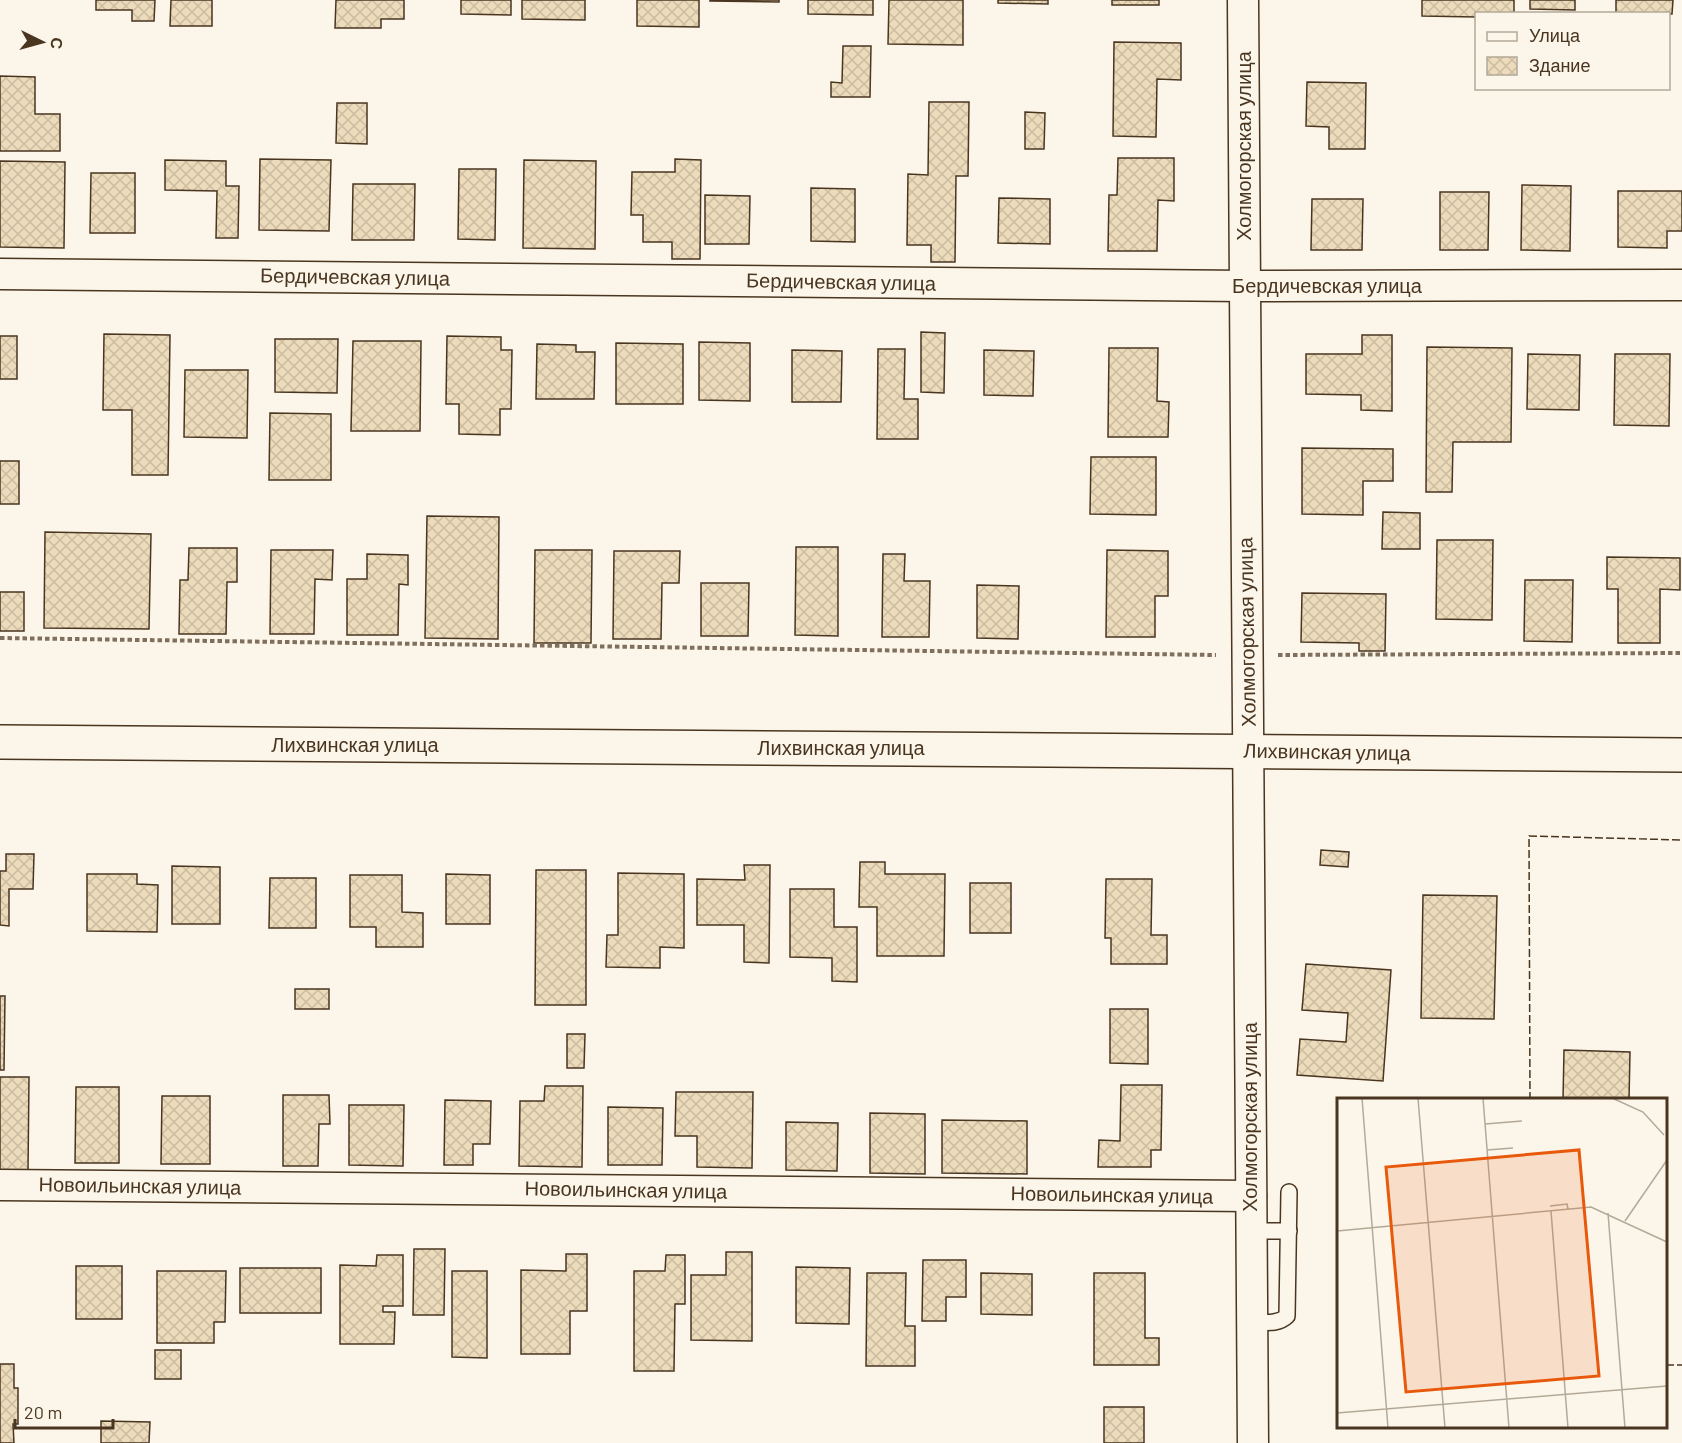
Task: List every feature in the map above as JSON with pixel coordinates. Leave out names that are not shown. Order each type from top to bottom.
[{"type":"main road","name":"Лихвинская улица","points":[[0,742],[1682,755]]},
{"type":"street","name":"Холмогорская улица","points":[[1243,0],[1252,1443]]},
{"type":"street","name":"Бердичевская улица","points":[[0,274],[1244,286],[1682,285]]},
{"type":"street","name":"Новоильинская улица","points":[[0,1185],[1251,1196]]},
{"type":"lane","points":[[1252,1322],[1276,1322],[1287,1317],[1289,1192]]},
{"type":"lane","points":[[1251,1231],[1289,1231]]},
{"type":"path","points":[[0,638],[1246,655],[1682,653]]},
{"type":"building","points":[[96,0],[155,0],[154,21],[132,21],[132,10],[96,10]]},
{"type":"building","points":[[171,0],[212,0],[212,26],[170,26]]},
{"type":"building","points":[[336,0],[404,0],[404,19],[381,19],[381,28],[335,28]]},
{"type":"building","points":[[461,0],[511,0],[511,15],[461,14]]},
{"type":"building","points":[[522,0],[585,0],[585,20],[522,19]]},
{"type":"building","points":[[637,0],[699,0],[699,27],[637,26]]},
{"type":"building","points":[[779,0],[779,2],[710,1]]},
{"type":"building","points":[[808,0],[873,0],[873,15],[808,14]]},
{"type":"building","points":[[889,0],[963,0],[963,45],[888,44]]},
{"type":"building","points":[[998,0],[1048,0],[1048,4],[998,3]]},
{"type":"building","points":[[1112,0],[1159,0],[1159,5],[1112,5]]},
{"type":"building","points":[[1422,0],[1514,0],[1514,12],[1475,12],[1475,17],[1422,16]]},
{"type":"building","points":[[1530,0],[1575,0],[1575,10],[1530,9]]},
{"type":"building","points":[[1616,0],[1673,0],[1672,14],[1670,12],[1616,12]]},
{"type":"building","points":[[1114,42],[1181,43],[1181,80],[1157,79],[1156,137],[1113,136]]},
{"type":"building","points":[[843,46],[871,46],[870,97],[831,97],[831,82],[842,83]]},
{"type":"building","points":[[0,76],[35,77],[35,114],[60,114],[60,151],[0,151]]},
{"type":"building","points":[[1307,82],[1366,83],[1365,149],[1329,149],[1329,127],[1306,126]]},
{"type":"building","points":[[929,102],[969,102],[968,176],[956,176],[955,262],[931,262],[931,245],[907,245],[908,174],[928,175]]},
{"type":"building","points":[[337,103],[367,103],[367,144],[336,143]]},
{"type":"building","points":[[1025,112],[1045,113],[1044,149],[1025,149]]},
{"type":"building","points":[[1118,158],[1174,158],[1174,201],[1158,200],[1157,251],[1108,251],[1109,195],[1117,195]]},
{"type":"building","points":[[260,159],[331,160],[329,231],[259,230]]},
{"type":"building","points":[[675,159],[701,160],[700,259],[672,259],[672,242],[643,242],[643,215],[631,215],[632,172],[675,172]]},
{"type":"building","points":[[165,160],[226,161],[226,186],[239,186],[238,238],[216,238],[217,191],[165,190]]},
{"type":"building","points":[[524,160],[596,161],[595,249],[523,248]]},
{"type":"building","points":[[0,161],[65,162],[64,248],[0,247]]},
{"type":"building","points":[[459,169],[496,169],[495,240],[458,239]]},
{"type":"building","points":[[91,173],[135,173],[135,233],[90,233]]},
{"type":"building","points":[[353,184],[415,184],[414,240],[352,240]]},
{"type":"building","points":[[1522,185],[1571,186],[1570,251],[1521,250]]},
{"type":"building","points":[[811,188],[855,189],[855,242],[811,241]]},
{"type":"building","points":[[1618,191],[1682,191],[1682,231],[1667,231],[1667,248],[1618,247]]},
{"type":"building","points":[[1440,192],[1489,192],[1488,250],[1440,250]]},
{"type":"building","points":[[705,195],[750,196],[749,244],[705,244]]},
{"type":"building","points":[[999,198],[1050,199],[1050,244],[998,243]]},
{"type":"building","points":[[1312,199],[1363,199],[1362,250],[1311,250]]},
{"type":"building","points":[[921,332],[945,333],[944,393],[921,392]]},
{"type":"building","points":[[104,334],[170,335],[168,475],[132,475],[132,410],[103,410]]},
{"type":"building","points":[[1362,335],[1392,335],[1392,411],[1361,410],[1361,395],[1306,394],[1306,354],[1362,354]]},
{"type":"building","points":[[0,336],[17,336],[17,379],[0,379]]},
{"type":"building","points":[[447,336],[501,337],[501,350],[512,350],[511,409],[500,409],[500,435],[459,434],[459,404],[446,404]]},
{"type":"building","points":[[275,339],[338,339],[337,393],[275,392]]},
{"type":"building","points":[[353,341],[421,341],[420,431],[351,431]]},
{"type":"building","points":[[699,342],[750,343],[750,401],[699,400]]},
{"type":"building","points":[[616,343],[683,344],[683,404],[616,404]]},
{"type":"building","points":[[537,344],[576,345],[576,352],[595,352],[594,399],[536,399]]},
{"type":"building","points":[[1427,347],[1512,348],[1511,442],[1453,442],[1452,492],[1426,492]]},
{"type":"building","points":[[1109,348],[1158,348],[1157,401],[1169,402],[1168,437],[1108,437]]},
{"type":"building","points":[[878,349],[905,349],[904,399],[918,399],[918,439],[877,439]]},
{"type":"building","points":[[792,350],[842,351],[841,402],[792,402]]},
{"type":"building","points":[[984,350],[1034,351],[1033,396],[984,395]]},
{"type":"building","points":[[1528,354],[1580,355],[1579,410],[1527,409]]},
{"type":"building","points":[[1615,354],[1670,354],[1669,426],[1614,425]]},
{"type":"building","points":[[185,370],[248,370],[247,438],[184,437]]},
{"type":"building","points":[[270,413],[331,414],[331,480],[269,480]]},
{"type":"building","points":[[1302,448],[1393,449],[1393,481],[1363,481],[1363,515],[1302,514]]},
{"type":"building","points":[[1091,457],[1156,457],[1156,515],[1090,514]]},
{"type":"building","points":[[0,461],[19,461],[19,504],[0,504]]},
{"type":"building","points":[[1383,512],[1420,513],[1420,549],[1382,549]]},
{"type":"building","points":[[427,516],[499,517],[498,639],[425,638]]},
{"type":"building","points":[[45,532],[151,534],[149,629],[44,628]]},
{"type":"building","points":[[1437,540],[1493,540],[1492,620],[1436,619]]},
{"type":"building","points":[[796,547],[838,547],[838,636],[795,635]]},
{"type":"building","points":[[189,548],[237,548],[237,582],[227,582],[226,634],[179,634],[180,580],[188,580]]},
{"type":"building","points":[[271,550],[333,550],[332,580],[315,579],[314,634],[270,634]]},
{"type":"building","points":[[535,550],[592,550],[591,643],[534,643]]},
{"type":"building","points":[[1107,550],[1168,551],[1168,596],[1155,596],[1155,637],[1106,637]]},
{"type":"building","points":[[614,551],[680,551],[679,583],[662,583],[661,639],[613,639]]},
{"type":"building","points":[[367,554],[408,555],[408,585],[399,584],[398,635],[347,635],[347,579],[367,579]]},
{"type":"building","points":[[883,554],[905,554],[904,581],[930,581],[929,637],[882,637]]},
{"type":"building","points":[[1607,557],[1680,558],[1680,590],[1660,589],[1660,643],[1618,643],[1618,589],[1607,589]]},
{"type":"building","points":[[1525,580],[1573,580],[1572,642],[1524,641]]},
{"type":"building","points":[[701,583],[749,583],[748,636],[701,636]]},
{"type":"building","points":[[977,585],[1019,586],[1018,639],[977,638]]},
{"type":"building","points":[[0,592],[24,592],[24,631],[0,631]]},
{"type":"building","points":[[1302,593],[1386,594],[1385,651],[1359,651],[1359,643],[1301,642]]},
{"type":"building","points":[[1321,850],[1349,852],[1348,867],[1320,865]]},
{"type":"building","points":[[6,854],[34,854],[33,889],[9,889],[9,926],[0,925],[0,871],[6,871]]},
{"type":"building","points":[[860,862],[885,862],[885,874],[945,874],[944,956],[877,956],[877,907],[859,907]]},
{"type":"building","points":[[744,865],[770,865],[769,963],[744,962],[744,925],[697,925],[697,879],[745,880]]},
{"type":"building","points":[[172,866],[220,867],[220,924],[172,924]]},
{"type":"building","points":[[536,870],[586,870],[586,1005],[535,1005]]},
{"type":"building","points":[[618,873],[684,874],[684,948],[660,947],[660,968],[606,967],[607,935],[618,935]]},
{"type":"building","points":[[87,874],[137,874],[137,884],[158,885],[157,932],[87,931]]},
{"type":"building","points":[[446,874],[490,875],[490,924],[446,924]]},
{"type":"building","points":[[350,875],[402,875],[402,912],[423,913],[423,947],[376,947],[376,927],[350,927]]},
{"type":"building","points":[[270,878],[316,878],[316,928],[269,928]]},
{"type":"building","points":[[1106,879],[1152,879],[1151,935],[1167,935],[1167,964],[1111,964],[1111,938],[1105,938]]},
{"type":"building","points":[[970,883],[1011,883],[1011,933],[970,933]]},
{"type":"building","points":[[790,889],[834,889],[834,927],[857,927],[857,982],[832,981],[832,958],[790,957]]},
{"type":"building","points":[[1423,895],[1497,896],[1494,1019],[1421,1018]]},
{"type":"building","points":[[1306,964],[1391,970],[1383,1081],[1297,1075],[1300,1039],[1346,1042],[1348,1013],[1302,1010]]},
{"type":"building","points":[[295,989],[329,989],[329,1009],[295,1009]]},
{"type":"building","points":[[0,996],[5,996],[4,1070],[0,1070]]},
{"type":"building","points":[[1110,1009],[1148,1009],[1148,1064],[1110,1063]]},
{"type":"building","points":[[567,1034],[585,1034],[584,1068],[567,1068]]},
{"type":"building","points":[[1564,1050],[1630,1052],[1629,1098],[1563,1098]]},
{"type":"building","points":[[0,1077],[29,1077],[28,1172],[0,1172]]},
{"type":"building","points":[[1121,1085],[1162,1085],[1161,1150],[1151,1150],[1151,1167],[1098,1167],[1099,1140],[1120,1141]]},
{"type":"building","points":[[545,1086],[583,1086],[582,1167],[519,1166],[520,1101],[544,1101]]},
{"type":"building","points":[[76,1087],[119,1087],[119,1163],[75,1163]]},
{"type":"building","points":[[676,1092],[753,1092],[752,1168],[697,1167],[697,1136],[675,1136]]},
{"type":"building","points":[[283,1095],[329,1095],[330,1124],[319,1124],[318,1166],[283,1166]]},
{"type":"building","points":[[162,1096],[210,1096],[210,1164],[161,1164]]},
{"type":"building","points":[[445,1100],[491,1101],[490,1144],[473,1144],[473,1165],[444,1165]]},
{"type":"building","points":[[349,1105],[404,1105],[403,1166],[349,1165]]},
{"type":"building","points":[[608,1107],[663,1108],[662,1165],[608,1165]]},
{"type":"building","points":[[870,1113],[925,1114],[925,1174],[870,1173]]},
{"type":"building","points":[[942,1120],[1027,1121],[1027,1174],[942,1173]]},
{"type":"building","points":[[786,1122],[838,1123],[837,1171],[786,1170]]},
{"type":"building","points":[[414,1249],[445,1249],[444,1315],[413,1315]]},
{"type":"building","points":[[726,1252],[752,1252],[752,1341],[691,1340],[691,1275],[726,1275]]},
{"type":"building","points":[[566,1254],[587,1254],[587,1311],[570,1311],[570,1354],[521,1354],[521,1270],[566,1271]]},
{"type":"building","points":[[377,1255],[403,1255],[403,1306],[383,1306],[383,1312],[395,1312],[394,1344],[340,1344],[340,1265],[376,1266]]},
{"type":"building","points":[[666,1255],[685,1255],[685,1304],[675,1304],[674,1371],[634,1371],[634,1271],[665,1271]]},
{"type":"building","points":[[923,1260],[966,1260],[966,1297],[946,1297],[946,1321],[922,1321]]},
{"type":"building","points":[[76,1266],[122,1266],[122,1319],[76,1319]]},
{"type":"building","points":[[796,1267],[850,1268],[849,1324],[796,1323]]},
{"type":"building","points":[[240,1268],[321,1268],[321,1313],[240,1313]]},
{"type":"building","points":[[157,1271],[226,1271],[225,1322],[214,1322],[214,1343],[157,1343]]},
{"type":"building","points":[[452,1271],[487,1271],[487,1358],[452,1357]]},
{"type":"building","points":[[867,1273],[906,1273],[905,1326],[915,1326],[915,1366],[866,1366]]},
{"type":"building","points":[[981,1273],[1032,1274],[1032,1315],[981,1314]]},
{"type":"building","points":[[1094,1273],[1145,1273],[1145,1338],[1159,1338],[1159,1365],[1094,1365]]},
{"type":"building","points":[[155,1350],[181,1350],[181,1379],[155,1379]]},
{"type":"building","points":[[0,1364],[14,1364],[14,1388],[18,1388],[18,1424],[13,1424],[14,1443],[0,1443]]},
{"type":"building","points":[[1104,1407],[1144,1407],[1144,1443],[1104,1443]]},
{"type":"building","points":[[101,1421],[150,1422],[149,1443],[101,1443]]},
{"type":"fence","points":[[1530,1098],[1529,836],[1682,840]]},
{"type":"fence","points":[[1667,1365],[1682,1365]]}]
